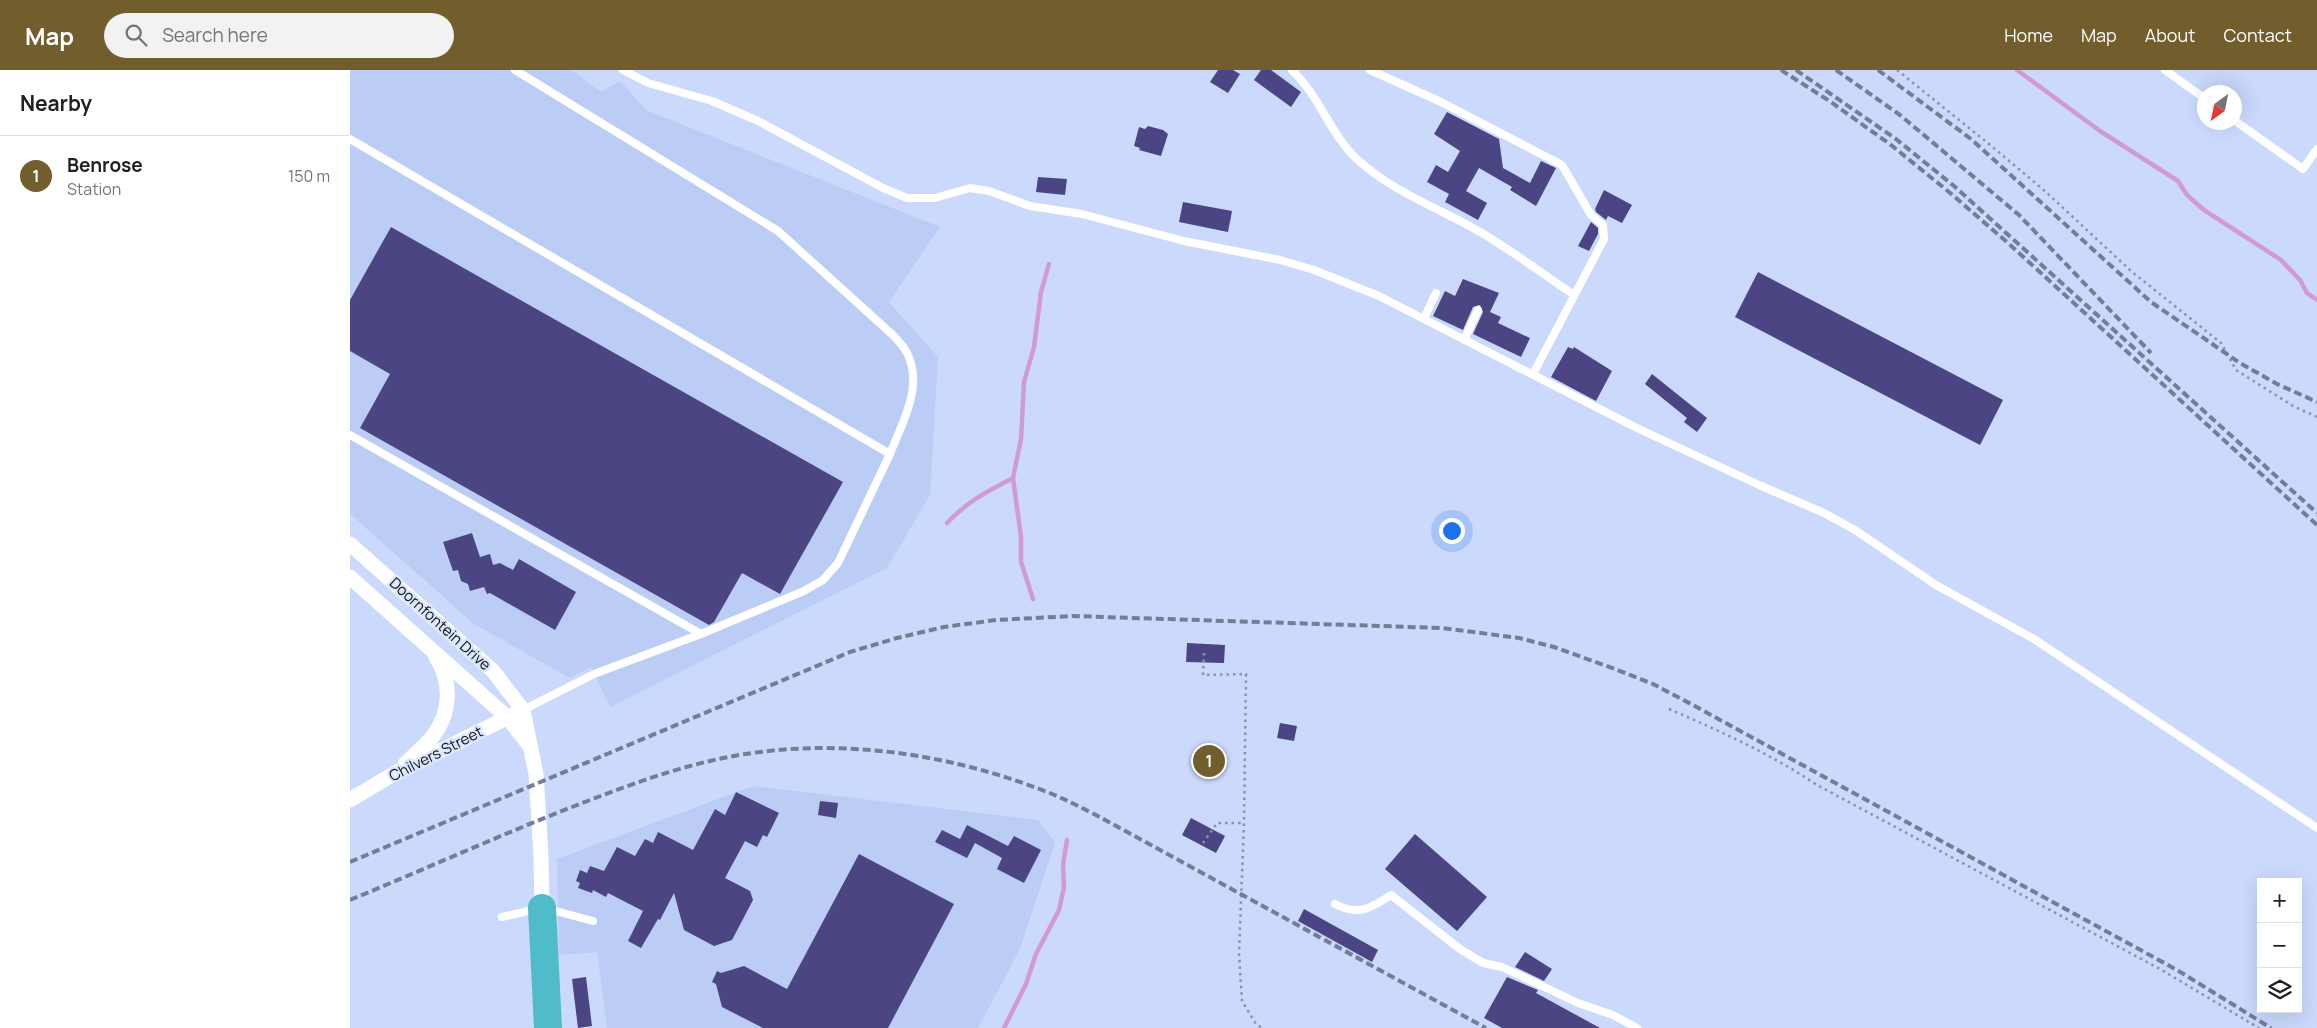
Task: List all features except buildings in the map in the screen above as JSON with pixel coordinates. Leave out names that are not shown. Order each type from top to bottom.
[{"type":"highway","points":[[542,908],[548,1028]]},
{"type":"street","name":"Doornfontein Drive","points":[[350,544],[493,672],[523,710]]},
{"type":"street","name":"Doornfontein Drive","points":[[350,577],[508,718],[532,750]]},
{"type":"street","points":[[395,773],[433,737],[442,721],[447,706],[448,693],[442,667],[430,648]]},
{"type":"street","name":"Chilvers Street","points":[[350,800],[395,773],[523,710]]},
{"type":"street","points":[[523,710],[532,750],[541,856],[542,908]]},
{"type":"lane","points":[[515,70],[778,231],[894,336],[908,355],[913,376],[913,395],[890,454],[838,563],[823,580],[804,591],[701,634],[594,674],[523,710]]},
{"type":"lane","points":[[623,70],[648,83],[712,101],[758,121],[883,188],[907,198],[935,198],[970,188],[989,192],[1030,206],[1082,214],[1184,241],[1288,262],[1314,270],[1379,296],[1700,458],[1824,513],[1855,530],[1936,585],[2000,618],[2042,644],[2317,828]]},
{"type":"lane","points":[[1292,70],[1311,90],[1338,137],[1359,161],[1393,185],[1475,229],[1574,295]]},
{"type":"lane","points":[[1370,70],[1457,110],[1562,165],[1591,215],[1603,225],[1605,233],[1601,246],[1533,374]]},
{"type":"lane","points":[[2165,70],[2197,93]]},
{"type":"lane","points":[[2242,126],[2303,169],[2317,148]]},
{"type":"lane","points":[[350,139],[890,454]]},
{"type":"lane","points":[[1424,318],[1436,293]]},
{"type":"lane","points":[[1464,340],[1478,310]]},
{"type":"lane","points":[[350,435],[701,634]]},
{"type":"lane","points":[[1335,904],[1346,910],[1360,911],[1375,905],[1391,895],[1460,949],[1483,963],[1502,968],[1578,1003],[1613,1015],[1637,1028]]},
{"type":"lane","points":[[502,917],[542,908],[592,921]]},
{"type":"path","points":[[1897,70],[2046,192],[2131,271],[2221,343],[2236,370],[2293,406],[2317,417]]},
{"type":"path","points":[[1204,653],[1203,675],[1246,674],[1244,824],[1239,954],[1242,1001],[1256,1024],[1262,1028]]},
{"type":"path","points":[[1669,710],[1748,745],[1778,761],[1817,785],[2160,969],[2259,1028]]},
{"type":"path","points":[[1203,843],[1217,823],[1244,824]]},
{"type":"shaded area","points":[[350,70],[571,70],[601,92],[620,81],[646,110],[940,227],[889,302],[938,357],[930,495],[887,568],[610,707],[591,667],[570,678],[474,624],[350,514]]},
{"type":"shaded area","points":[[753,786],[1038,820],[1055,843],[1020,949],[978,1028],[607,1028],[597,952],[559,955],[557,859]]},
{"type":"waterway","points":[[2017,70],[2100,131],[2178,181],[2187,195],[2204,210],[2281,260],[2300,280],[2307,293],[2317,300]]},
{"type":"waterway","points":[[1033,599],[1021,562],[1021,537],[1013,478],[1021,439],[1024,382],[1034,347],[1041,292],[1049,264]]},
{"type":"waterway","points":[[947,523],[970,503],[1013,478]]},
{"type":"waterway","points":[[1004,1028],[1026,984],[1036,954],[1059,910],[1064,887],[1063,865],[1067,840]]},
{"type":"railway","points":[[1781,70],[1831,102],[1891,145],[1949,192],[2008,243],[2317,525]]},
{"type":"railway","points":[[1796,70],[1896,139],[1954,186],[2317,513]]},
{"type":"railway","points":[[1836,70],[1900,115],[2019,215],[2151,353]]},
{"type":"railway","points":[[1878,70],[1971,139],[2151,302],[2240,363],[2277,384],[2317,402]]},
{"type":"railway","points":[[350,862],[850,652],[944,627],[996,620],[1073,616],[1442,628],[1519,638],[1554,647],[1653,684],[2177,970],[2271,1028]]},
{"type":"railway","points":[[350,900],[560,812],[631,785],[695,765],[738,755],[795,749],[831,748],[903,754],[974,768],[1008,778],[1069,802],[1486,1028]]},
{"type":"place","name":"Benrose","points":[[1209,761]]}]
